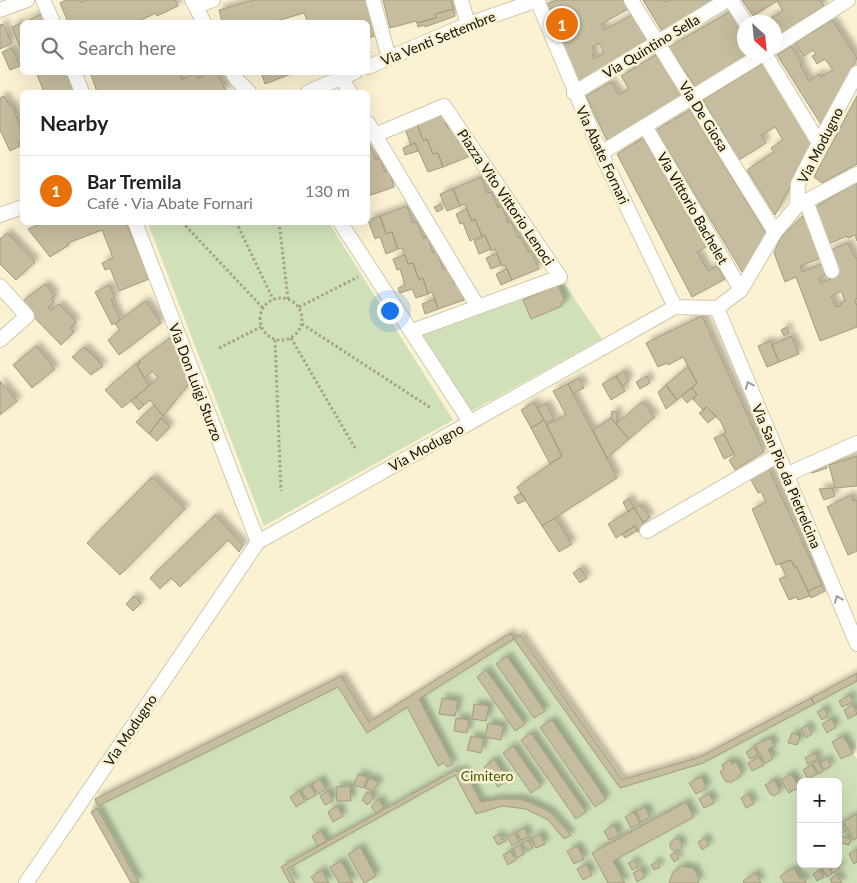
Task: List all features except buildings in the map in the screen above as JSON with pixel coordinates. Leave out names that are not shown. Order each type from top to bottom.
[{"type":"street","points":[[0,10],[27,0]]},
{"type":"street","points":[[43,0],[52,20]]},
{"type":"street","points":[[203,20],[193,3],[213,0]]},
{"type":"street","points":[[373,0],[389,58]]},
{"type":"street","points":[[461,0],[468,24]]},
{"type":"street","name":"Via Venti Settembre","points":[[370,66],[468,24],[537,0]]},
{"type":"street","name":"Via Abate Fornari","points":[[537,0],[574,93],[675,307]]},
{"type":"street","name":"Via De Giosa","points":[[632,0],[775,232]]},
{"type":"street","name":"Via Quintino Sella","points":[[574,93],[727,0]]},
{"type":"street","points":[[731,0],[741,15]]},
{"type":"street","points":[[782,42],[848,0]]},
{"type":"street","points":[[601,153],[753,60]]},
{"type":"street","points":[[769,60],[819,143]]},
{"type":"street","name":"Via Modugno","points":[[801,204],[798,184],[857,73]]},
{"type":"street","points":[[75,75],[81,90]]},
{"type":"street","points":[[234,75],[247,90]]},
{"type":"street","points":[[313,90],[348,75]]},
{"type":"street","points":[[341,78],[349,90]]},
{"type":"street","name":"Piazza Vito Vittorio Lenoci","points":[[375,136],[444,106],[560,278],[412,331]]},
{"type":"street","name":"Via Vittorio Bachelet","points":[[645,126],[741,290]]},
{"type":"street","points":[[370,127],[478,308]]},
{"type":"street","points":[[675,307],[717,308],[741,290],[775,232],[801,204],[857,174]]},
{"type":"street","points":[[801,204],[832,271]]},
{"type":"street","points":[[0,215],[20,208]]},
{"type":"street","name":"Via Don Luigi Sturzo","points":[[136,225],[258,542]]},
{"type":"street","points":[[342,225],[470,422]]},
{"type":"street","points":[[0,286],[27,316],[0,340]]},
{"type":"street","name":"Via Modugno","points":[[26,883],[258,542],[675,307]]},
{"type":"street","name":"Via San Pio da Pietrelcina","points":[[717,308],[857,644]]},
{"type":"street","points":[[786,475],[857,443]]},
{"type":"street","points":[[647,531],[778,455]]},
{"type":"street","points":[[64,828],[72,840]]},
{"type":"path","points":[[185,225],[263,308]]},
{"type":"path","points":[[237,225],[273,299]]},
{"type":"path","points":[[279,225],[288,299]]},
{"type":"path","points":[[299,307],[358,277]]},
{"type":"path","points":[[273,299],[288,299],[299,307],[302,313],[300,330],[286,340],[275,340],[269,337],[261,327],[259,314],[263,308],[273,299]]},
{"type":"path","points":[[302,324],[431,408]]},
{"type":"path","points":[[219,348],[261,327]]},
{"type":"path","points":[[291,338],[355,448]]},
{"type":"path","points":[[275,340],[281,491]]},
{"type":"green space","points":[[149,225],[330,225],[453,420],[264,526]]},
{"type":"green space","points":[[563,282],[602,339],[470,412],[420,333]]},
{"type":"green space","name":"Cimitero","points":[[510,633],[520,635],[623,780],[700,757],[857,673],[857,739],[854,755],[857,759],[857,883],[131,883],[91,811],[95,799],[341,676],[370,722]]},
{"type":"place","name":"Bar Tremila","points":[[562,24]]}]
